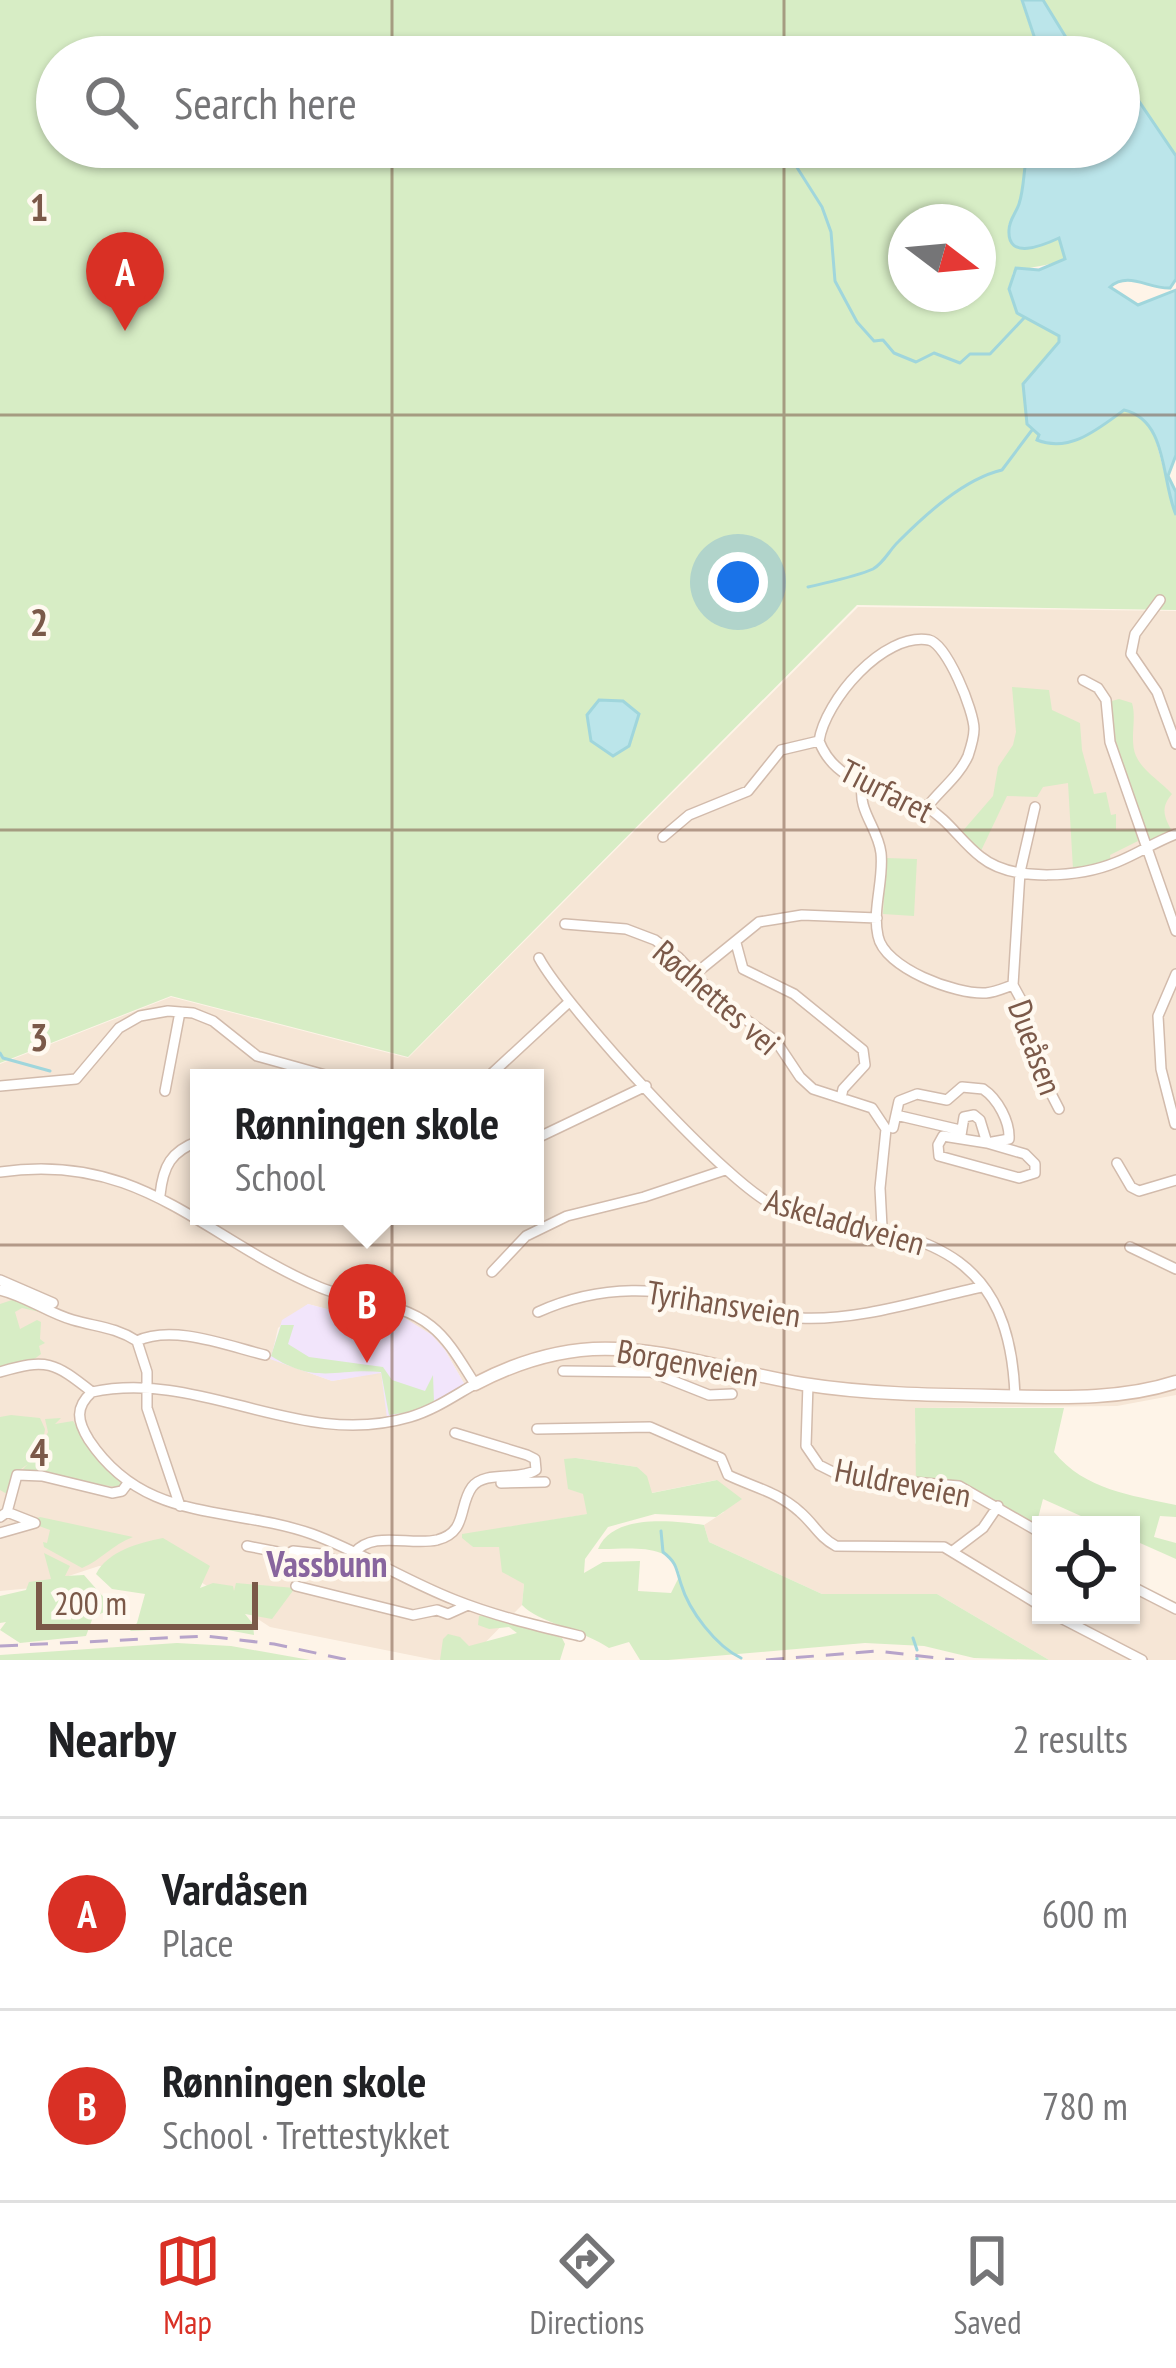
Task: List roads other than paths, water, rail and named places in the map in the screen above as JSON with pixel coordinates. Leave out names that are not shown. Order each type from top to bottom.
[{"type":"street","points":[[1160,600],[1135,634],[1131,654],[1157,692],[1176,745]]},
{"type":"street","points":[[663,837],[704,806],[748,791],[782,750],[819,740],[826,713],[863,667],[880,655],[921,640],[941,647],[973,715],[974,736],[965,762],[927,807]]},
{"type":"street","points":[[1082,680],[1098,688],[1106,700],[1107,732],[1176,931]]},
{"type":"street","name":"Tiurfaret","points":[[819,740],[839,772],[927,807],[981,857],[1020,872],[1089,870],[1176,834]]},
{"type":"street","points":[[695,974],[747,929],[769,920],[802,914],[877,918],[881,857],[876,833],[862,808],[863,783]]},
{"type":"street","points":[[1020,872],[1035,807]]},
{"type":"street","name":"Dueåsen","points":[[1020,872],[1013,985],[1024,1007],[1043,1078],[1059,1108]]},
{"type":"street","name":"Dueåsen","points":[[877,918],[879,943],[897,964],[957,989],[976,992],[1013,985]]},
{"type":"street","name":"Rødhettes vei","points":[[565,924],[640,932],[695,974],[720,1001],[776,1041],[813,1089],[872,1108],[886,1129],[880,1188],[883,1227]]},
{"type":"street","points":[[736,943],[743,969],[794,994],[863,1050],[865,1064],[841,1098]]},
{"type":"street","name":"Askeladdveien","points":[[539,958],[568,1003],[725,1170],[768,1203],[883,1227],[931,1243],[958,1261],[982,1287],[1002,1324],[1015,1396]]},
{"type":"street","points":[[1175,1124],[1161,1069],[1158,1016],[1176,974]]},
{"type":"street","points":[[498,1069],[568,1003]]},
{"type":"street","points":[[165,1091],[180,1012]]},
{"type":"street","points":[[0,1086],[76,1078],[126,1023],[140,1016],[180,1012],[221,1026],[257,1056],[304,1069]]},
{"type":"street","points":[[544,1135],[646,1085]]},
{"type":"street","points":[[893,1128],[899,1101],[908,1095],[946,1100],[962,1087],[983,1089],[994,1097],[1010,1136],[1006,1142],[987,1143]]},
{"type":"street","points":[[896,1115],[960,1133],[1025,1154],[1035,1164],[1035,1174],[1018,1178],[939,1156],[943,1136],[960,1133]]},
{"type":"street","points":[[960,1133],[964,1117],[974,1115],[987,1143]]},
{"type":"street","points":[[160,1195],[171,1158],[190,1146]]},
{"type":"street","points":[[1118,1163],[1131,1187],[1139,1191],[1176,1180]]},
{"type":"street","points":[[492,1272],[526,1236],[567,1216],[725,1170]]},
{"type":"street","points":[[0,1172],[90,1173],[160,1195],[190,1213]]},
{"type":"street","points":[[210,1225],[301,1279],[420,1318],[447,1342],[475,1384]]},
{"type":"street","points":[[1130,1247],[1176,1269]]},
{"type":"street","points":[[0,1280],[42,1297],[69,1319]]},
{"type":"street","name":"Tyrihansveien","points":[[538,1312],[567,1299],[636,1288],[677,1292],[767,1314],[823,1318],[982,1287]]},
{"type":"street","points":[[0,1290],[69,1319],[113,1327],[137,1341],[152,1428],[180,1506]]},
{"type":"street","points":[[137,1341],[156,1335],[185,1337],[266,1355]]},
{"type":"street","name":"Borgenveien","points":[[92,1392],[147,1385],[306,1424],[339,1427],[408,1418],[545,1354],[595,1346],[631,1348],[808,1384],[880,1392],[1117,1394],[1176,1382]]},
{"type":"street","points":[[0,1372],[29,1363],[49,1363],[92,1392],[78,1413],[81,1427],[128,1483],[180,1506],[281,1525],[468,1605],[580,1636]]},
{"type":"street","points":[[563,1371],[652,1372],[709,1395],[732,1394]]},
{"type":"street","name":"Huldreveien","points":[[808,1384],[806,1447],[825,1469],[849,1477],[968,1489],[1032,1527]]},
{"type":"street","name":"Huldreveien","points":[[537,1429],[650,1427],[662,1431],[721,1458],[728,1475],[781,1497],[836,1546],[921,1542],[954,1550],[1032,1600]]},
{"type":"street","points":[[354,1553],[370,1541],[429,1541],[449,1535],[464,1517],[470,1488],[491,1478],[536,1470],[535,1459],[455,1433]]},
{"type":"street","points":[[0,1533],[35,1523],[4,1515],[17,1475],[42,1476],[112,1493],[122,1491],[128,1483]]},
{"type":"street","points":[[491,1478],[501,1484],[545,1482]]},
{"type":"street","name":"Huldreveien","points":[[954,1550],[982,1528],[998,1506]]},
{"type":"street","points":[[247,1546],[321,1554],[355,1568],[298,1569],[287,1564],[288,1554]]},
{"type":"street","points":[[296,1586],[413,1615],[437,1610],[448,1614],[468,1605]]},
{"type":"street","points":[[1140,1591],[1176,1609]]},
{"type":"street","points":[[1072,1624],[1142,1660]]},
{"type":"water","points":[[1022,0],[1043,0],[1065,36],[1034,36]]},
{"type":"water","points":[[1140,103],[1176,156],[1176,279],[1170,288],[1131,281],[1110,287],[1138,305],[1176,290],[1176,455],[1168,476],[1176,492],[1176,515],[1156,438],[1138,416],[1124,410],[1094,431],[1061,443],[1037,440],[1039,435],[1027,424],[1023,384],[1059,336],[1017,313],[1009,289],[1016,268],[1039,270],[1065,259],[1059,238],[1028,248],[1010,240],[1009,226],[1021,197],[1025,168],[1140,168]]},
{"type":"water","points":[[599,700],[623,701],[639,714],[629,746],[613,756],[591,741],[587,715]]},
{"type":"waterway","points":[[797,168],[822,207],[831,232],[835,281],[857,322],[874,341],[883,340],[894,353],[916,362],[934,353],[960,363],[970,354],[990,354],[1024,318]]},
{"type":"waterway","points":[[808,587],[877,566],[946,499],[1002,470],[1032,430]]},
{"type":"waterway","points":[[0,1053],[3,1058],[50,1071]]},
{"type":"waterway","points":[[661,1531],[663,1552],[675,1566],[697,1616],[722,1645],[741,1658]]},
{"type":"waterway","points":[[913,1638],[917,1650]]},
{"type":"railway","points":[[0,1646],[206,1636],[348,1660]]},
{"type":"railway","points":[[766,1660],[877,1651],[954,1660]]},
{"type":"place","name":"Vardåsen","points":[[125,331]]},
{"type":"place","name":"Rønningen skole","points":[[367,1363]]},
{"type":"district","name":"Vassbunn","points":[[327,1563]]}]
